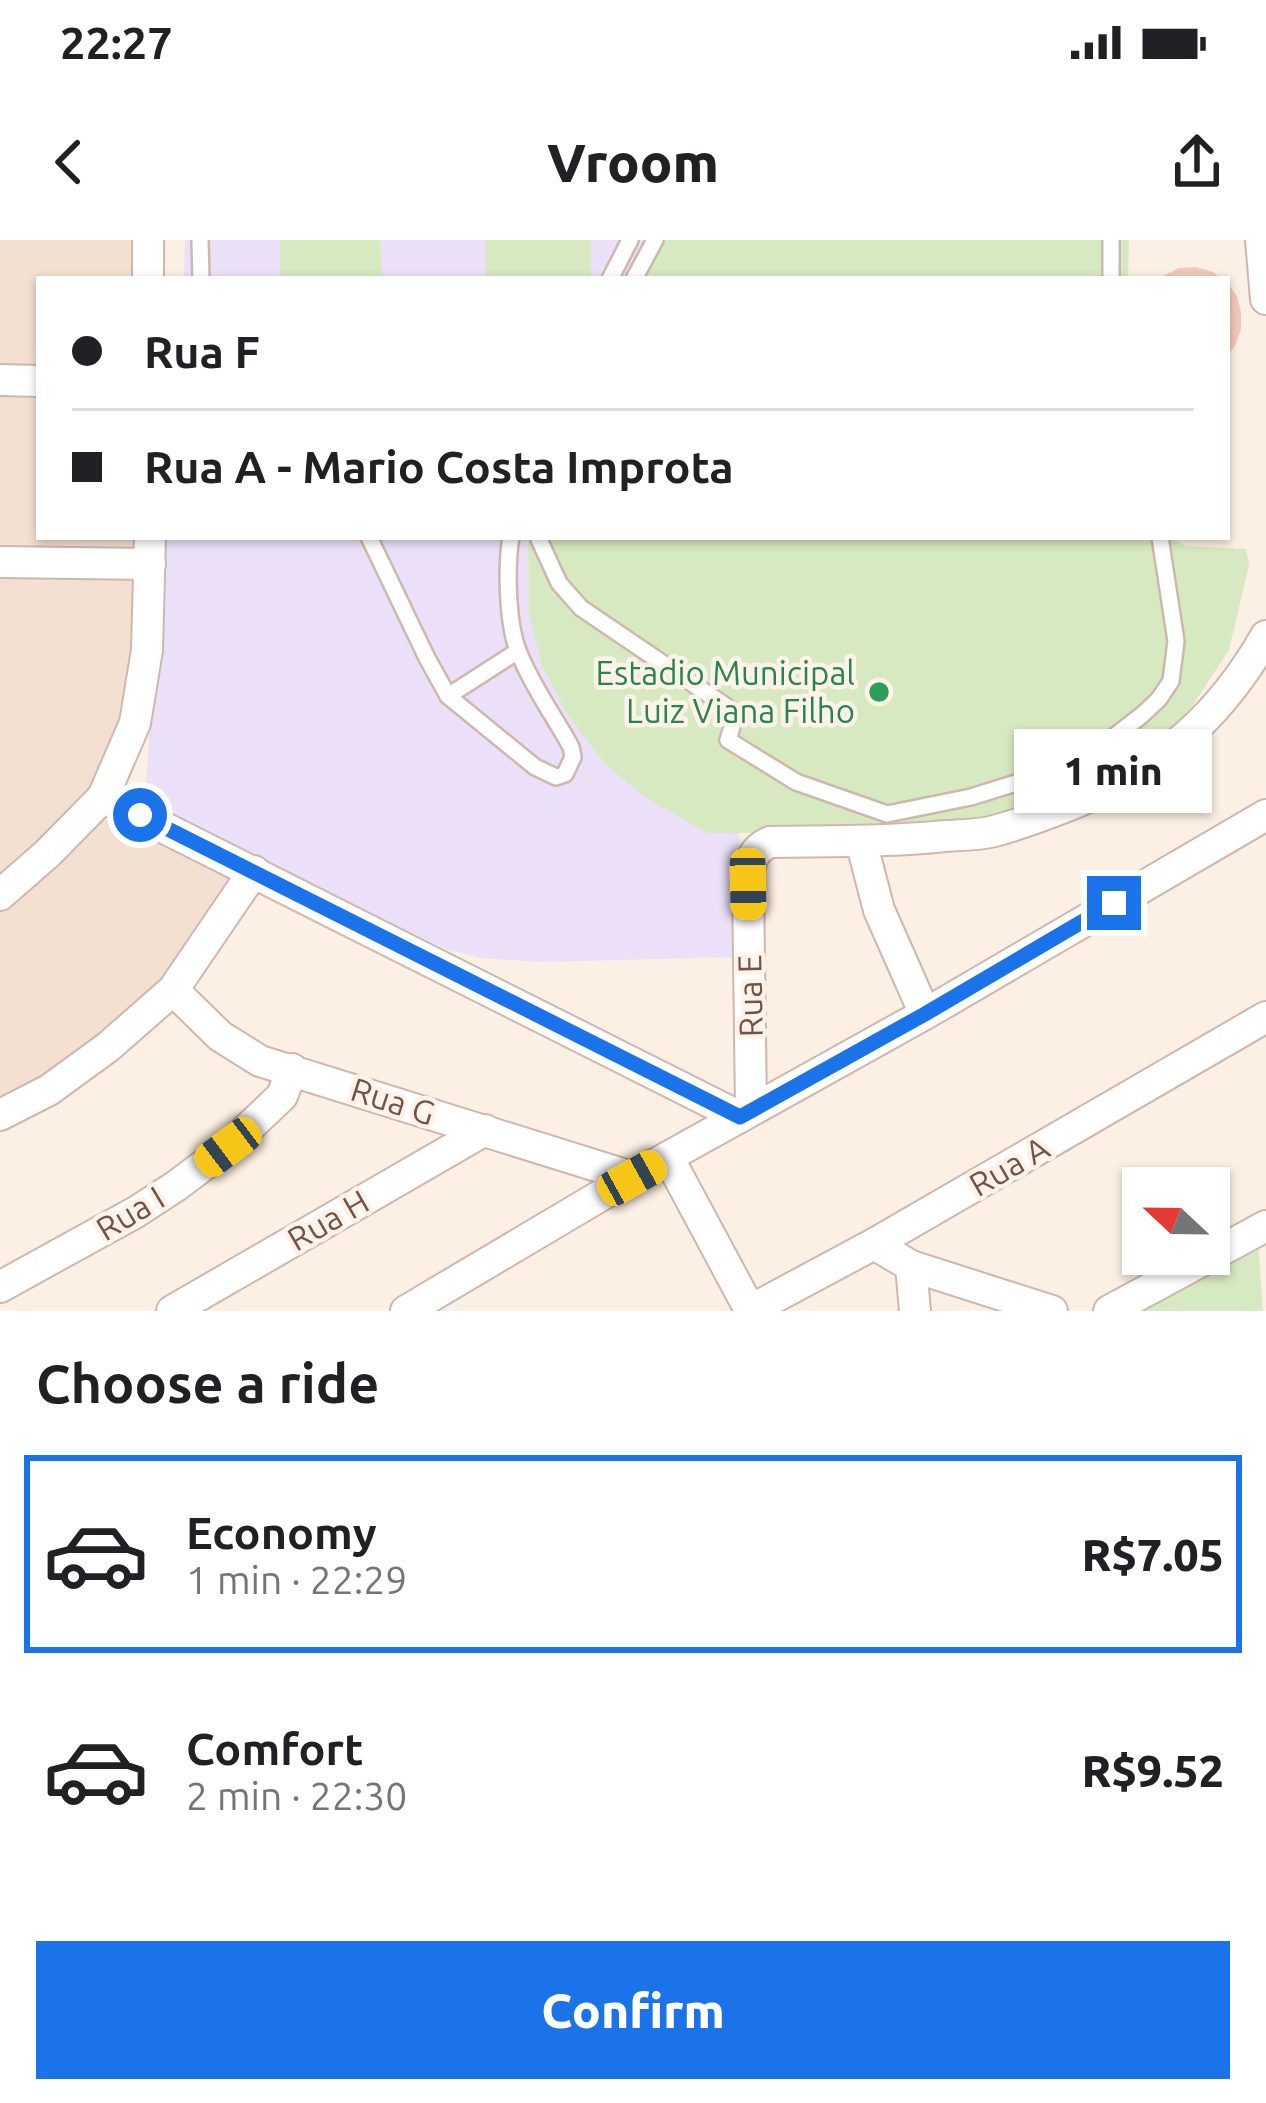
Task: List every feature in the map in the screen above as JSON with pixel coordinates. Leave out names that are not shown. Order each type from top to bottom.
[{"type":"street","points":[[148,240],[148,276]]},
{"type":"street","points":[[1261,240],[1266,299]]},
{"type":"street","points":[[0,380],[36,381]]},
{"type":"street","points":[[0,562],[150,551],[147,650],[135,723],[103,797],[0,895]]},
{"type":"street","points":[[925,1014],[879,910],[861,841],[988,832],[1112,787],[1164,757],[1192,732],[1238,680],[1266,635]]},
{"type":"street","points":[[103,797],[746,1113]]},
{"type":"street","points":[[406,1311],[1266,815]]},
{"type":"street","name":"Rua E","points":[[746,1113],[749,865],[760,847],[770,842],[861,841]]},
{"type":"street","points":[[0,1115],[64,1079],[173,990],[254,871]]},
{"type":"street","name":"Rua G","points":[[173,990],[220,1036],[260,1060],[632,1178]]},
{"type":"street","name":"Rua A","points":[[749,1311],[1266,1017]]},
{"type":"street","name":"Rua I","points":[[0,1287],[176,1186],[228,1147],[282,1096],[292,1069]]},
{"type":"street","name":"Rua H","points":[[172,1311],[485,1130]]},
{"type":"street","points":[[668,1157],[749,1311]]},
{"type":"street","points":[[1109,1311],[1265,1233]]},
{"type":"street","points":[[874,1244],[911,1266],[1052,1311]]},
{"type":"street","points":[[911,1266],[914,1311]]},
{"type":"lane","points":[[200,240],[201,276]]},
{"type":"lane","points":[[612,276],[630,240]]},
{"type":"lane","points":[[636,276],[656,240]]},
{"type":"lane","points":[[1111,240],[1111,276]]},
{"type":"lane","points":[[370,540],[448,696],[535,767],[556,777],[565,773],[572,747],[518,651],[511,601],[511,540]]},
{"type":"lane","points":[[539,540],[559,583],[581,608],[736,713],[728,740],[796,782],[887,814],[971,797],[1080,763],[1159,699],[1172,681],[1176,641],[1160,540]]},
{"type":"lane","points":[[448,696],[518,651]]},
{"type":"shaded area","points":[[0,240],[156,240],[154,276],[36,276],[36,540],[142,540],[123,791],[254,871],[159,990],[56,1073],[0,1100]]},
{"type":"shaded area","points":[[185,240],[644,240],[626,276],[184,276]]},
{"type":"shaded area","points":[[161,540],[528,540],[529,616],[707,833],[739,833],[738,957],[540,962],[481,958],[442,948],[145,806]]},
{"type":"green space","points":[[280,240],[380,240],[382,276],[280,276]]},
{"type":"green space","points":[[486,240],[591,240],[591,276],[486,276]]},
{"type":"green space","points":[[644,240],[1129,240],[1128,276],[626,276]]},
{"type":"green space","name":"Estadio Municipal Luiz Viana Filho","points":[[528,540],[1177,540],[1185,546],[1246,549],[1249,565],[1229,650],[1177,729],[1139,758],[1037,809],[956,826],[869,833],[707,833],[645,797],[605,764],[568,715],[543,668],[529,616]]},
{"type":"green space","points":[[1258,1242],[1263,1311],[1124,1311],[1194,1275],[1230,1275],[1230,1256]]},
{"type":"building","points":[[1196,267],[1218,276],[1163,276]]},
{"type":"building","points":[[1230,287],[1241,312],[1230,352]]},
{"type":"place","name":"Estadio Municipal Luiz Viana Filho","points":[[879,692]]},
{"type":"route","points":[[140,815],[740,1117],[1114,903]]}]
